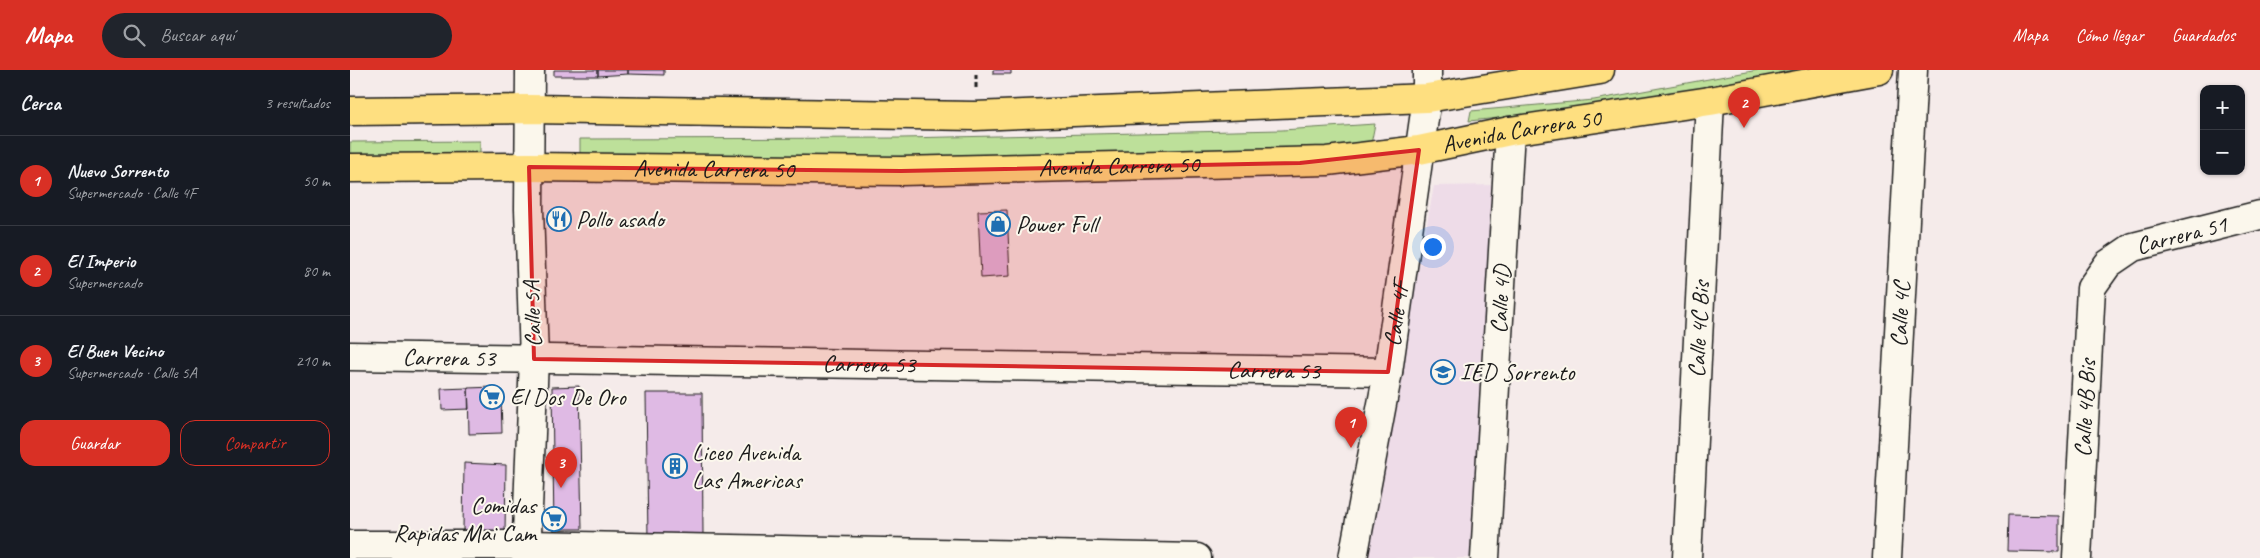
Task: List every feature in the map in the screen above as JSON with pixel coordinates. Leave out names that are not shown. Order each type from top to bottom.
[{"type":"main road","name":"Avenida Carrera 50","points":[[350,110],[530,108],[975,116],[1427,98],[1600,70]]},
{"type":"main road","name":"Avenida Carrera 50","points":[[350,168],[529,167],[901,171],[1359,159],[1419,150],[1510,131],[1710,102],[1879,70]]},
{"type":"street","name":"Calle 5A","points":[[527,551],[534,359],[529,167],[530,70]]},
{"type":"street","name":"Calle 4F","points":[[1353,558],[1388,372],[1427,98],[1427,70]]},
{"type":"street","name":"Calle 4C","points":[[1887,558],[1913,70]]},
{"type":"street","name":"Calle 4C Bis","points":[[1687,558],[1710,102]]},
{"type":"street","name":"Calle 4D","points":[[1485,558],[1510,131]]},
{"type":"street","name":"Carrera 51","points":[[2108,264],[2133,247],[2260,215]]},
{"type":"street","name":"Calle 4B Bis","points":[[2077,558],[2091,288],[2108,264]]},
{"type":"street","name":"Carrera 53","points":[[350,356],[1388,372]]},
{"type":"street","points":[[350,546],[527,551],[1197,558]]},
{"type":"path","points":[[976,70],[976,91]]},
{"type":"highlighted area","points":[[1419,150],[1388,372],[534,359],[529,167],[901,171],[1300,163]]},
{"type":"shaded area","name":"IED Sorrento","points":[[1499,185],[1473,558],[1365,558],[1434,186]]},
{"type":"green space","points":[[1758,70],[1836,70],[1655,102],[1469,121],[1471,111],[1594,100]]},
{"type":"green space","points":[[1375,124],[1371,144],[1287,153],[907,160],[580,156],[580,139],[902,138],[1282,130]]},
{"type":"green space","points":[[480,141],[480,159],[350,159],[350,142]]},
{"type":"building","points":[[554,70],[598,70],[598,76],[554,76]]},
{"type":"building","points":[[598,70],[628,70],[628,74],[598,76]]},
{"type":"building","points":[[628,70],[664,70],[664,75],[628,74]]},
{"type":"building","points":[[993,70],[1011,70],[1011,74],[993,74]]},
{"type":"building","points":[[1007,210],[1010,276],[981,278],[978,211]]},
{"type":"building","points":[[579,386],[582,529],[554,529],[552,387]]},
{"type":"building","points":[[494,387],[501,395],[502,433],[469,434],[468,388]]},
{"type":"building","points":[[468,388],[469,409],[442,410],[441,389]]},
{"type":"building","name":"Liceo Avenida Las Americas","points":[[646,393],[702,393],[703,538],[648,539]]},
{"type":"building","points":[[464,463],[506,465],[505,531],[463,530]]},
{"type":"building","points":[[2008,515],[2059,516],[2059,552],[2007,551]]},
{"type":"place","name":"El Imperio","points":[[1744,128]]},
{"type":"place","name":"Pollo asado","points":[[559,219]]},
{"type":"place","name":"Power Full","points":[[998,224]]},
{"type":"place","name":"IED Sorrento","points":[[1443,372]]},
{"type":"place","name":"El Dos De Oro","points":[[492,397]]},
{"type":"place","name":"Nuevo Sorrento","points":[[1351,448]]},
{"type":"place","name":"Liceo Avenida Las Americas","points":[[675,466]]},
{"type":"place","name":"El Buen Vecino","points":[[561,488]]},
{"type":"place","name":"Comidas Rapidas Mai Cam","points":[[554,519]]}]
